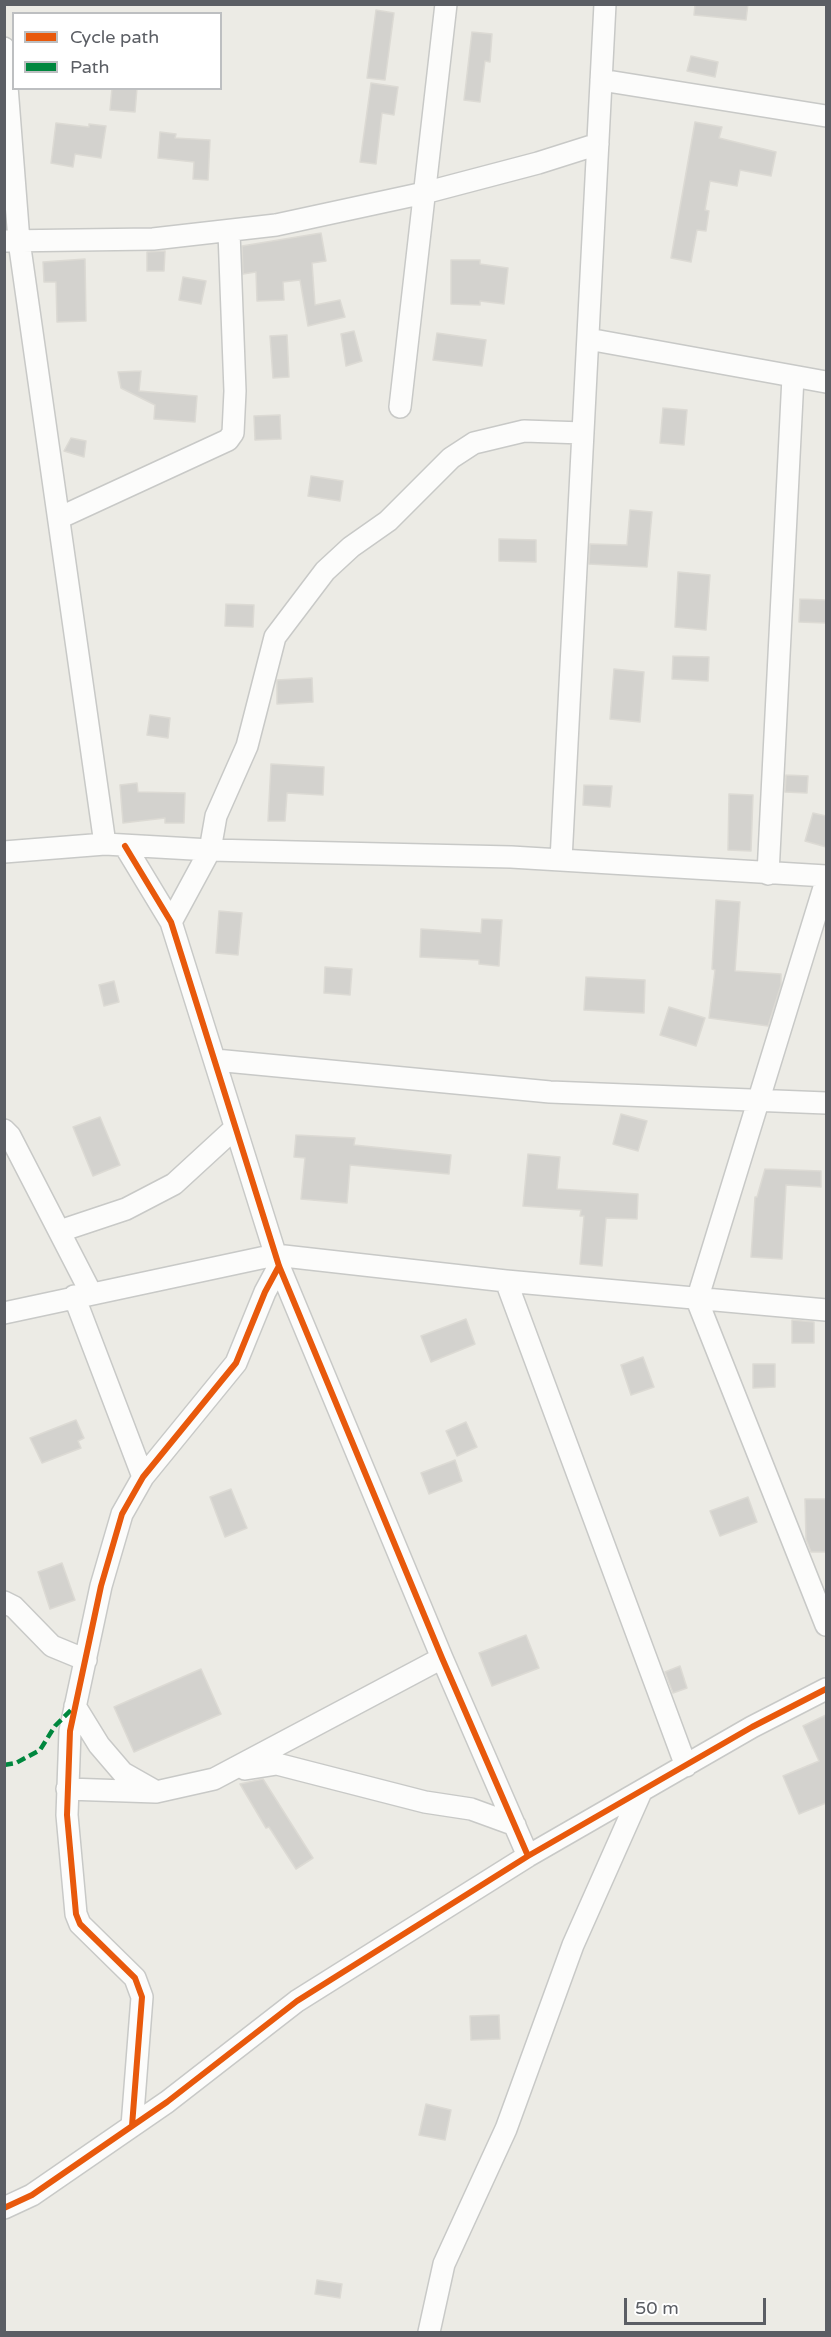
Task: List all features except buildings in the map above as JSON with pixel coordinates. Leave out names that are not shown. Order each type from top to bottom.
[{"type":"street","points":[[400,407],[446,4]]},
{"type":"street","points":[[561,860],[605,4]]},
{"type":"street","points":[[4,48],[12,241],[115,845],[171,922],[277,1260],[442,1658],[528,1856]]},
{"type":"street","points":[[601,80],[826,116]]},
{"type":"street","points":[[12,241],[77,242],[229,232],[276,225],[424,193],[598,144]]},
{"type":"street","points":[[59,518],[228,440],[233,433],[235,391],[229,232]]},
{"type":"street","points":[[588,339],[826,382]]},
{"type":"street","points":[[768,874],[793,377]]},
{"type":"street","points":[[171,922],[210,850],[216,816],[247,746],[275,637],[325,571],[351,547],[388,521],[451,458],[474,443],[524,430],[583,433]]},
{"type":"street","points":[[4,852],[115,845],[210,850],[561,860],[826,876]]},
{"type":"street","points":[[826,881],[697,1300],[826,1625]]},
{"type":"street","points":[[215,1060],[550,1092],[826,1103]]},
{"type":"street","points":[[60,1232],[126,1209],[174,1184],[235,1128]]},
{"type":"street","points":[[4,1130],[60,1232],[83,1294],[143,1477]]},
{"type":"street","points":[[132,2126],[142,1997],[135,1978],[80,1924],[76,1914],[67,1789],[70,1731],[101,1586],[122,1514],[143,1477],[236,1363],[277,1260]]},
{"type":"street","points":[[4,1313],[83,1294],[277,1260],[826,1310]]},
{"type":"street","points":[[506,1281],[686,1766]]},
{"type":"street","points":[[4,1602],[14,1607],[52,1646],[86,1660]]},
{"type":"street","points":[[67,1789],[156,1792],[192,1785],[226,1772],[442,1658]]},
{"type":"street","points":[[4,2208],[32,2195],[132,2126],[297,2001],[528,1856],[826,1689]]},
{"type":"street","points":[[75,1706],[99,1745],[123,1773],[156,1792]]},
{"type":"street","points":[[226,1772],[277,1764],[424,1802],[471,1809],[514,1825]]},
{"type":"street","points":[[429,2332],[444,2264],[506,2129],[573,1945],[640,1792]]},
{"type":"marked path","points":[[4,1765],[16,1763],[40,1750],[55,1726],[73,1708]]},
{"type":"cycle path","points":[[125,846],[171,922],[279,1266],[442,1658],[528,1856]]},
{"type":"cycle path","points":[[132,2126],[142,1997],[135,1978],[80,1924],[76,1914],[67,1815],[70,1731],[101,1586],[122,1514],[143,1477],[236,1363],[265,1292],[279,1266]]},
{"type":"cycle path","points":[[4,2208],[32,2195],[167,2102],[297,2001],[528,1856],[752,1727],[826,1689]]}]
